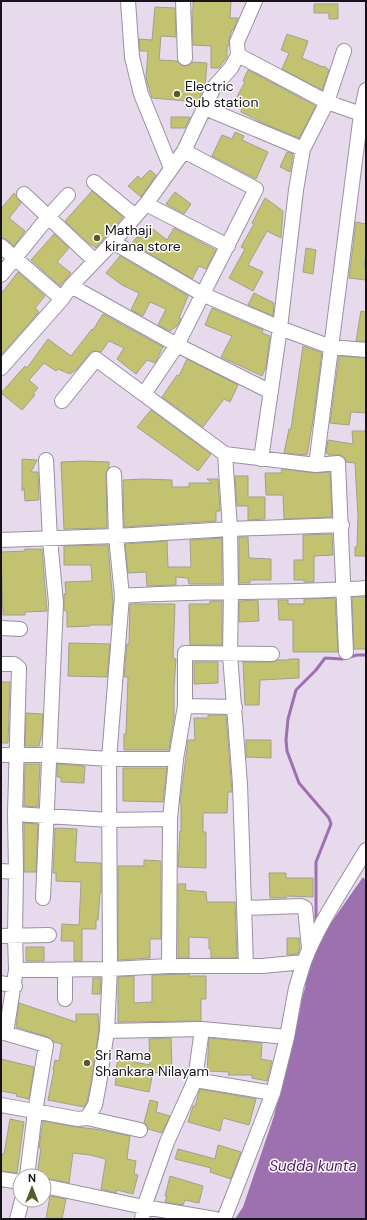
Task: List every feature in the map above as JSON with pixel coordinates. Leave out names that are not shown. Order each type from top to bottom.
[{"type":"street","points":[[128,1],[132,57],[141,94],[171,168]]},
{"type":"street","points":[[183,1],[185,58]]},
{"type":"street","points":[[1,368],[62,299],[71,286],[94,260],[113,242],[146,204],[184,151],[214,87],[231,68],[238,54],[237,42],[255,1]]},
{"type":"street","points":[[261,459],[280,328],[296,190],[303,149],[327,102],[344,51]]},
{"type":"street","points":[[238,54],[327,102],[361,114]]},
{"type":"street","points":[[316,465],[361,114],[366,90]]},
{"type":"street","points":[[205,108],[303,149]]},
{"type":"street","points":[[144,394],[178,345],[202,294],[256,189],[184,151]]},
{"type":"street","points":[[94,182],[135,216]]},
{"type":"street","points":[[24,194],[94,260]]},
{"type":"street","points":[[1,275],[49,216],[68,196]]},
{"type":"street","points":[[146,204],[228,246]]},
{"type":"street","points":[[113,242],[202,294],[280,328],[331,347],[366,350]]},
{"type":"street","points":[[1,246],[62,299]]},
{"type":"street","points":[[71,286],[178,345],[271,392]]},
{"type":"street","points":[[62,401],[96,359],[225,454],[316,465],[338,463],[342,525],[346,652]]},
{"type":"street","points":[[225,454],[230,529],[230,655],[240,784],[246,966]]},
{"type":"street","points":[[43,898],[48,755],[56,603],[50,539],[46,460]]},
{"type":"street","points":[[87,1118],[95,1105],[107,1032],[110,969],[109,759],[122,596],[116,536],[114,474]]},
{"type":"street","points":[[1,540],[342,525]]},
{"type":"street","points":[[122,596],[168,593],[231,593],[366,588]]},
{"type":"street","points":[[1,628],[20,629]]},
{"type":"street","points":[[169,966],[170,819],[176,759],[184,706],[185,654],[272,654]]},
{"type":"street","points":[[1,664],[14,664],[19,668],[15,814],[16,970],[8,984],[4,1033],[46,1045],[28,1168]]},
{"type":"street","points":[[184,706],[235,707]]},
{"type":"street","points":[[1,755],[48,755],[109,759],[176,759]]},
{"type":"street","points":[[15,814],[110,820],[170,819]]},
{"type":"street","points":[[224,1219],[274,1093],[287,1037],[296,988],[309,948],[366,850]]},
{"type":"street","points":[[1,871],[16,872]]},
{"type":"street","points":[[244,908],[300,906],[305,908],[309,948]]},
{"type":"street","points":[[1,936],[49,935]]},
{"type":"street","points":[[16,970],[110,969],[169,966],[303,965]]},
{"type":"street","points":[[64,970],[65,999]]},
{"type":"street","points":[[107,1032],[202,1029],[287,1037]]},
{"type":"street","points":[[143,1213],[167,1142],[194,1080],[202,1029]]},
{"type":"street","points":[[194,1080],[274,1093]]},
{"type":"street","points":[[1,1105],[78,1119],[87,1118],[140,1130]]},
{"type":"street","points":[[1,1179],[12,1181]]},
{"type":"street","points":[[52,1188],[143,1213],[215,1219]]},
{"type":"street","points":[[17,1219],[20,1208]]},
{"type":"water","name":"Sudda kunta","points":[[363,877],[366,881],[366,1218],[235,1219],[243,1207],[274,1116],[297,1015],[319,940]]},
{"type":"building","points":[[193,1],[231,1],[230,18],[238,18],[229,39],[229,46],[227,46],[227,57],[219,68],[211,68],[211,46],[193,45]]},
{"type":"building","points":[[314,4],[338,4],[338,19],[329,19],[329,13],[314,13]]},
{"type":"building","points":[[155,7],[175,8],[176,37],[161,36],[159,60],[177,61],[181,65],[185,66],[192,62],[207,63],[205,86],[198,102],[152,98],[146,78],[148,51],[140,51],[139,39],[152,40]]},
{"type":"building","points":[[287,34],[308,41],[302,58],[323,67],[324,66],[329,70],[322,90],[282,69],[289,53],[281,50]]},
{"type":"building","points":[[248,70],[316,106],[299,138],[241,112],[242,105],[233,104],[245,82],[243,81]]},
{"type":"building","points":[[171,117],[190,118],[185,128],[171,128]]},
{"type":"building","points":[[235,132],[244,136],[242,140],[268,152],[256,179],[212,156],[222,135],[232,139]]},
{"type":"building","points":[[287,152],[293,154],[290,172],[280,167]]},
{"type":"building","points":[[150,170],[156,175],[141,197],[128,186],[138,176],[141,179]]},
{"type":"building","points":[[92,191],[123,217],[96,248],[87,242],[65,221]]},
{"type":"building","points":[[175,192],[191,204],[184,214],[166,204]]},
{"type":"building","points":[[14,193],[21,203],[9,218],[25,231],[14,246],[6,239],[1,238],[1,209]]},
{"type":"building","points":[[265,198],[283,211],[281,238],[267,231],[248,265],[263,272],[253,291],[229,278],[245,249],[241,247],[254,224],[252,223]]},
{"type":"building","points":[[356,222],[366,224],[366,252],[364,267],[366,268],[366,280],[349,278]]},
{"type":"building","points":[[149,226],[167,240],[174,228],[216,250],[206,269],[199,266],[192,279],[132,243],[137,237],[140,238]]},
{"type":"building","points":[[54,234],[69,248],[57,262],[71,273],[60,286],[31,260]]},
{"type":"building","points":[[306,248],[316,250],[313,274],[303,272]]},
{"type":"building","points":[[120,256],[188,296],[179,318],[181,319],[177,326],[170,331],[158,325],[166,309],[150,302],[143,316],[131,310],[139,293],[122,285],[106,273]]},
{"type":"building","points":[[18,272],[45,296],[35,308],[39,312],[1,355],[1,294]]},
{"type":"building","points":[[254,293],[274,303],[273,316],[248,305]]},
{"type":"building","points":[[212,308],[263,330],[262,333],[270,336],[266,367],[262,376],[221,357],[232,336],[205,325]]},
{"type":"building","points":[[361,311],[366,312],[366,341],[356,341]]},
{"type":"building","points":[[103,314],[163,347],[155,363],[147,360],[136,374],[117,359],[124,348],[109,341],[101,352],[93,351],[90,353],[76,370],[70,374],[58,369],[56,371],[44,363],[29,380],[38,388],[33,394],[35,395],[22,410],[1,393],[25,366],[27,368],[48,339],[71,356],[92,329],[93,330]]},
{"type":"building","points":[[303,346],[322,353],[307,455],[284,453],[289,429],[291,429]]},
{"type":"building","points":[[339,356],[366,358],[366,413],[351,412],[349,425],[330,423]]},
{"type":"building","points":[[187,359],[238,385],[230,402],[224,399],[203,427],[162,397],[177,375],[179,376]]},
{"type":"building","points":[[151,410],[211,454],[198,471],[137,427]]},
{"type":"building","points":[[352,431],[366,431],[366,556],[355,556],[355,547],[357,547],[358,516],[355,463],[346,462],[345,458],[341,455],[328,455],[328,453],[326,453],[328,440],[353,444]]},
{"type":"building","points":[[22,459],[37,460],[31,472],[38,472],[39,500],[25,501],[24,487],[22,491]]},
{"type":"building","points":[[61,462],[109,462],[109,467],[106,474],[107,528],[64,529]]},
{"type":"building","points":[[282,469],[315,473],[330,472],[332,517],[284,519],[283,495],[266,495],[265,473],[281,473]]},
{"type":"building","points":[[235,476],[248,476],[248,497],[265,497],[265,519],[248,520],[248,506],[237,506]]},
{"type":"building","points":[[207,479],[218,479],[220,511],[216,511],[216,521],[124,527],[123,480],[172,480],[172,487],[189,487],[189,483],[212,483]]},
{"type":"building","points":[[332,534],[333,555],[314,556],[314,582],[294,580],[294,560],[303,560],[303,535]]},
{"type":"building","points":[[239,537],[248,537],[249,558],[271,559],[271,580],[250,580],[250,583],[239,583]]},
{"type":"building","points":[[222,538],[222,584],[189,584],[188,578],[176,577],[176,585],[147,586],[146,572],[128,573],[125,544],[167,541],[168,567],[191,567],[190,540]]},
{"type":"building","points":[[108,545],[113,603],[111,625],[67,627],[67,612],[64,610],[64,594],[66,594],[65,582],[92,581],[91,565],[64,565],[64,546]]},
{"type":"building","points":[[25,549],[42,549],[47,611],[25,612],[25,615],[3,615],[1,552],[25,551]]},
{"type":"building","points":[[352,597],[366,597],[366,649],[354,649]]},
{"type":"building","points":[[335,598],[338,652],[293,652],[293,620],[279,620],[278,600],[288,600],[288,604],[304,604],[304,599]]},
{"type":"building","points":[[258,600],[259,621],[239,622],[239,601]]},
{"type":"building","points":[[210,601],[222,601],[222,645],[190,645],[189,604],[210,604]]},
{"type":"building","points":[[130,604],[175,604],[173,658],[176,659],[174,718],[169,750],[124,750],[128,677],[124,677],[127,644],[129,644]]},
{"type":"building","points":[[69,643],[110,644],[107,677],[68,676]]},
{"type":"building","points":[[299,659],[299,678],[260,680],[259,705],[245,705],[243,662],[272,662]]},
{"type":"building","points":[[194,662],[218,662],[218,683],[194,684]]},
{"type":"building","points":[[1,682],[10,682],[8,743],[1,743]]},
{"type":"building","points":[[26,713],[43,714],[42,732],[39,746],[25,746]]},
{"type":"building","points":[[208,715],[226,715],[232,792],[228,792],[227,813],[203,813],[203,832],[206,832],[206,868],[178,867],[181,831],[180,803],[188,740],[195,740],[194,718],[208,718]]},
{"type":"building","points":[[246,740],[271,740],[271,758],[246,757]]},
{"type":"building","points":[[25,764],[40,764],[38,807],[24,806]]},
{"type":"building","points":[[57,764],[85,766],[84,783],[61,782],[61,777],[57,777]]},
{"type":"building","points":[[123,768],[167,768],[163,802],[123,801]]},
{"type":"building","points":[[24,823],[38,824],[36,872],[24,872]]},
{"type":"building","points":[[55,828],[77,829],[75,862],[101,863],[101,893],[98,920],[96,920],[96,929],[82,929],[82,961],[74,961],[74,941],[61,941],[62,924],[79,925],[81,882],[56,881],[56,873],[53,873]]},
{"type":"building","points":[[144,860],[161,861],[161,939],[150,939],[150,958],[118,960],[118,866],[144,866]]},
{"type":"building","points":[[269,873],[286,873],[286,878],[313,878],[313,897],[286,896],[286,898],[270,898]]},
{"type":"building","points":[[178,884],[186,884],[185,890],[206,892],[207,902],[235,902],[237,958],[211,958],[209,938],[189,937],[189,958],[178,958]]},
{"type":"building","points":[[287,938],[299,938],[300,948],[298,954],[287,955]]},
{"type":"building","points":[[26,947],[44,947],[44,961],[26,961]]},
{"type":"building","points":[[189,974],[189,976],[206,976],[206,999],[201,999],[201,1021],[118,1022],[118,977],[134,976],[134,1003],[152,1002],[152,975]]},
{"type":"building","points":[[93,978],[101,978],[100,994],[92,994]]},
{"type":"building","points":[[19,1003],[76,1022],[76,1014],[98,1014],[99,1030],[91,1083],[87,1102],[84,1107],[48,1100],[55,1060],[59,1061],[62,1044],[54,1042],[48,1037],[16,1027]]},
{"type":"building","points":[[171,1038],[172,1068],[164,1067],[163,1074],[153,1072],[149,1092],[115,1085],[117,1074],[115,1074],[118,1059],[150,1065],[149,1039]]},
{"type":"building","points":[[209,1038],[262,1043],[261,1059],[272,1061],[267,1081],[252,1078],[252,1075],[228,1075],[229,1072],[207,1071]]},
{"type":"building","points":[[1,1059],[34,1067],[29,1099],[16,1096],[17,1094],[1,1091]]},
{"type":"building","points":[[200,1089],[256,1099],[249,1125],[223,1118],[220,1131],[188,1122]]},
{"type":"building","points":[[150,1100],[158,1102],[156,1112],[170,1116],[162,1133],[148,1129],[144,1123]]},
{"type":"building","points":[[10,1119],[24,1122],[18,1168],[12,1168],[12,1172],[1,1171],[2,1154],[4,1154]]},
{"type":"building","points":[[43,1121],[130,1136],[127,1159],[136,1161],[134,1174],[138,1175],[133,1194],[117,1190],[116,1193],[101,1189],[106,1159],[90,1155],[73,1153],[69,1183],[52,1180],[52,1168],[38,1168],[41,1148],[39,1148]]},
{"type":"building","points":[[218,1145],[241,1152],[231,1179],[210,1172],[211,1168],[175,1159],[178,1149],[215,1159]]},
{"type":"building","points":[[170,1176],[203,1186],[199,1203],[185,1200],[183,1205],[165,1202]]},
{"type":"building","points":[[52,1196],[66,1199],[62,1219],[46,1219],[48,1208],[52,1208]]},
{"type":"waterway","points":[[316,923],[316,862],[331,824],[329,818],[299,783],[287,751],[286,740],[288,719],[296,690],[316,670],[325,658],[342,659],[357,655],[366,655]]},
{"type":"waterway","points":[[306,984],[314,955]]},
{"type":"place","name":"Electric Sub station","points":[[177,94]]},
{"type":"place","name":"Mathaji kirana store","points":[[97,238]]},
{"type":"place","name":"Sri Rama Shankara Nilayam","points":[[87,1063]]}]
